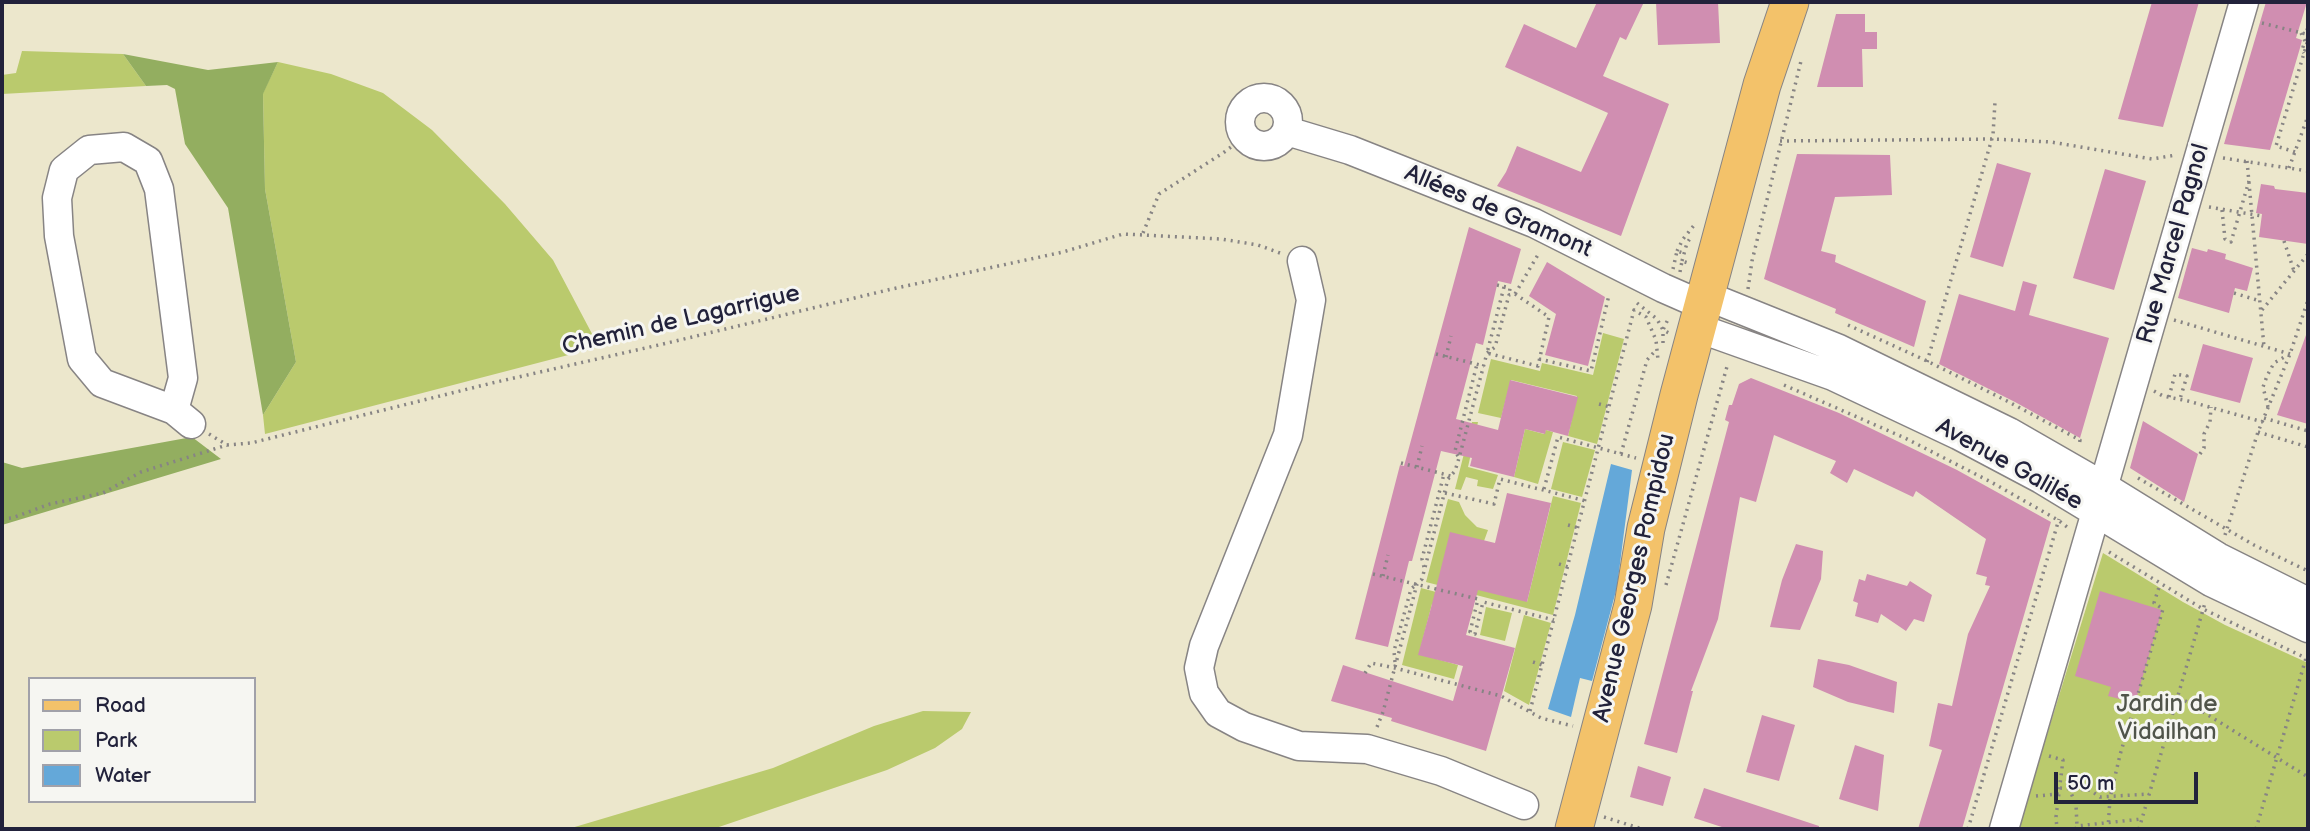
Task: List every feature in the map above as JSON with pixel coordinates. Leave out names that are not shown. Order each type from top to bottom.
[{"type":"main road","name":"Avenue Georges Pompidou","points":[[1576,821],[1633,605],[1646,528],[1700,319],[1762,85],[1790,2]]},
{"type":"street","name":"Rue Marcel Pagnol","points":[[2004,829],[2244,2]]},
{"type":"street","points":[[1257,99],[1272,99],[1279,103],[1287,116],[1287,131],[1283,138],[1271,146],[1256,146],[1244,137],[1240,122],[1245,107],[1257,99]]},
{"type":"street","name":"Allées de Gramont","points":[[1287,131],[1350,149],[1534,223],[1662,288],[1700,319]]},
{"type":"street","points":[[124,147],[148,161],[159,189],[183,378],[183,417],[102,383],[82,359],[59,236],[57,198],[64,170],[89,150],[124,147]]},
{"type":"street","points":[[1302,261],[1311,300],[1288,435],[1204,646],[1199,668],[1204,693],[1218,713],[1244,727],[1299,746],[1367,749],[1441,771],[1524,805]]},
{"type":"street","name":"Avenue Galilée","points":[[1700,319],[1746,311],[1839,349],[2008,432],[2106,473],[2218,557],[2308,602]]},
{"type":"street","name":"Avenue Galilée","points":[[1700,319],[1733,353],[1833,376],[1912,412],[2042,479],[2211,582],[2308,628]]},
{"type":"path","points":[[2262,23],[2306,34],[2308,27]]},
{"type":"path","points":[[2301,33],[2305,41],[2302,50],[2304,53]]},
{"type":"path","points":[[2295,152],[2276,146],[2308,40]]},
{"type":"path","points":[[1746,311],[1752,261],[1804,52]]},
{"type":"path","points":[[2300,67],[2308,66]]},
{"type":"path","points":[[1927,361],[1992,137],[1995,102]]},
{"type":"path","points":[[2290,168],[2308,116]]},
{"type":"path","points":[[1143,233],[1159,194],[1244,137]]},
{"type":"path","points":[[1780,141],[1992,137],[2051,142],[2152,159],[2179,155]]},
{"type":"path","points":[[2221,157],[2308,171]]},
{"type":"path","points":[[2247,161],[2264,347]]},
{"type":"path","points":[[2222,210],[2225,239],[2231,242],[2249,181]]},
{"type":"path","points":[[2206,207],[2262,216]]},
{"type":"path","name":"Chemin de Lagarrigue","points":[[2,519],[50,504],[103,493],[141,472],[227,445],[251,443],[492,383],[892,289],[1063,252],[1123,234],[1221,239],[1258,245],[1302,261]]},
{"type":"path","points":[[2284,241],[2294,271]]},
{"type":"path","points":[[1515,294],[1539,253]]},
{"type":"path","points":[[2260,311],[2308,254]]},
{"type":"path","points":[[1487,354],[1495,348],[1509,295],[1510,288],[1497,285]]},
{"type":"path","points":[[1376,730],[1417,584],[1422,579],[1445,493],[1459,458],[1504,287]]},
{"type":"path","points":[[2234,293],[2260,301]]},
{"type":"path","points":[[1487,354],[1538,366],[1549,317],[1515,294],[1509,295]]},
{"type":"path","points":[[1539,359],[1591,372],[1609,295]]},
{"type":"path","points":[[1632,300],[1657,319],[1663,330],[1700,319],[1714,359],[1733,353]]},
{"type":"path","points":[[2226,530],[2258,432],[2290,354],[2308,300]]},
{"type":"path","points":[[1530,711],[1634,310]]},
{"type":"path","points":[[2154,312],[2290,354]]},
{"type":"path","points":[[1446,357],[1451,336]]},
{"type":"path","points":[[1621,454],[1647,360],[1656,350]]},
{"type":"path","points":[[1663,596],[1733,353]]},
{"type":"path","points":[[1436,354],[1484,366]]},
{"type":"path","points":[[2268,408],[2263,387],[2267,376],[2274,363],[2290,354]]},
{"type":"path","points":[[1459,458],[1455,451],[1477,364]]},
{"type":"path","points":[[2169,398],[2175,374],[2187,376],[2180,399]]},
{"type":"path","points":[[2133,380],[2169,398],[2308,431]]},
{"type":"path","points":[[1775,382],[1905,438],[1991,482],[2058,520],[2074,533]]},
{"type":"path","points":[[1599,404],[1610,407]]},
{"type":"path","points":[[2200,454],[2204,448],[2204,434],[2210,422],[2211,407]]},
{"type":"path","points":[[183,417],[227,445]]},
{"type":"path","points":[[2258,432],[2308,447]]},
{"type":"path","points":[[1544,489],[1558,437],[1643,460]]},
{"type":"path","points":[[2080,440],[2106,473],[2308,571]]},
{"type":"path","points":[[1417,467],[1422,446]]},
{"type":"path","points":[[1401,463],[1451,476]]},
{"type":"path","points":[[1425,569],[1422,559],[1444,474]]},
{"type":"path","points":[[1445,493],[1494,504],[1500,479],[1586,501]]},
{"type":"path","points":[[1968,829],[2060,512]]},
{"type":"path","points":[[1568,525],[1579,528]]},
{"type":"path","points":[[1382,576],[1388,555]]},
{"type":"path","points":[[1559,564],[1569,567]]},
{"type":"path","points":[[1373,574],[1478,599],[1470,632],[1475,634],[1483,601],[1555,620]]},
{"type":"path","points":[[2108,829],[2110,797],[2120,755],[2163,609],[2154,603],[2160,584]]},
{"type":"path","points":[[2139,829],[2203,613]]},
{"type":"path","points":[[2256,829],[2306,658]]},
{"type":"path","points":[[1533,662],[1542,665]]},
{"type":"path","points":[[1365,674],[1371,663],[1395,668],[1501,696],[1541,718],[1583,729]]},
{"type":"path","points":[[2178,696],[2308,776]]},
{"type":"path","points":[[2040,754],[2063,760],[2057,829]]},
{"type":"path","points":[[2060,788],[2090,790],[2100,797],[2150,794]]},
{"type":"path","points":[[2069,788],[2076,806],[2076,828],[2142,819]]},
{"type":"path","points":[[1576,821],[1603,816],[1642,829]]},
{"type":"green space","points":[[22,51],[123,54],[146,86],[2,94],[2,75],[16,73]]},
{"type":"green space","points":[[123,54],[208,70],[278,62],[263,94],[265,189],[296,362],[263,415],[228,208],[185,144],[175,89],[167,85],[146,86]]},
{"type":"green space","points":[[278,62],[331,74],[383,93],[432,130],[505,204],[553,260],[599,347],[265,434],[263,415],[296,362],[265,189],[263,93]]},
{"type":"green space","points":[[1603,333],[1624,339],[1597,444],[1568,436],[1577,396],[1511,380],[1501,418],[1478,413],[1491,359],[1540,371],[1542,363],[1593,375]]},
{"type":"green space","points":[[1472,422],[1478,422],[1468,467],[1498,475],[1493,489],[1477,486],[1478,480],[1466,477],[1461,490],[1455,489]]},
{"type":"green space","points":[[1525,429],[1544,434],[1546,430],[1553,432],[1538,484],[1514,477]]},
{"type":"green space","points":[[192,437],[221,459],[2,525],[2,462],[22,468]]},
{"type":"green space","points":[[1563,442],[1595,450],[1582,497],[1551,489]]},
{"type":"green space","points":[[1553,496],[1581,503],[1553,615],[1426,582],[1448,499],[1459,502],[1465,515],[1477,527],[1488,530],[1484,541],[1527,602]]},
{"type":"green space","name":"Jardin de Vidailhan","points":[[2103,553],[2225,625],[2308,663],[2308,829],[2018,829]]},
{"type":"green space","points":[[1421,588],[1474,602],[1472,614],[1432,604],[1419,654],[1458,665],[1454,679],[1402,665]]},
{"type":"green space","points":[[1486,607],[1512,613],[1505,641],[1480,635]]},
{"type":"green space","points":[[1524,615],[1551,623],[1529,705],[1504,691]]},
{"type":"green space","points":[[923,711],[971,712],[962,729],[935,748],[887,770],[713,829],[568,829],[773,768],[874,726]]},
{"type":"water","points":[[1611,464],[1632,470],[1617,587],[1592,681],[1580,678],[1571,717],[1548,709],[1575,615]]},
{"type":"building","points":[[1597,2],[1644,2],[1626,40],[1620,37],[1603,76],[1669,104],[1621,236],[1497,186],[1517,146],[1581,172],[1608,113],[1505,67],[1524,24],[1576,48]]},
{"type":"building","points":[[1656,2],[1718,2],[1720,43],[1658,45]]},
{"type":"building","points":[[2152,2],[2199,2],[2163,127],[2118,119]]},
{"type":"building","points":[[2266,2],[2307,2],[2296,38],[2302,40],[2300,48],[2270,150],[2224,144]]},
{"type":"building","points":[[1836,14],[1865,14],[1865,32],[1877,32],[1877,49],[1862,49],[1863,87],[1817,87]]},
{"type":"building","points":[[1797,154],[1890,155],[1892,195],[1835,197],[1821,251],[1836,255],[1835,262],[1926,301],[1914,347],[1835,313],[1836,309],[1764,279]]},
{"type":"building","points":[[1997,163],[2031,173],[2003,267],[1970,257]]},
{"type":"building","points":[[2105,169],[2146,181],[2114,290],[2073,278]]},
{"type":"building","points":[[2261,184],[2274,186],[2275,189],[2308,193],[2308,244],[2259,237],[2262,214],[2256,213]]},
{"type":"building","points":[[1469,227],[1521,249],[1511,284],[1498,281],[1483,345],[1476,343],[1456,419],[1498,430],[1510,380],[1578,397],[1568,436],[1546,430],[1545,434],[1525,429],[1514,477],[1470,466],[1472,458],[1441,451],[1412,561],[1409,561],[1388,647],[1355,639],[1400,465],[1404,466]]},
{"type":"building","points":[[2192,248],[2226,254],[2225,259],[2253,268],[2247,291],[2235,288],[2229,313],[2178,298]]},
{"type":"building","points":[[1547,262],[1605,297],[1588,366],[1545,355],[1556,314],[1529,296]]},
{"type":"building","points":[[2023,281],[2037,285],[2029,315],[2109,338],[2080,438],[1939,364],[1959,294],[2015,311]]},
{"type":"building","points":[[2308,335],[2308,424],[2277,415]]},
{"type":"building","points":[[2203,344],[2253,358],[2240,403],[2190,390]]},
{"type":"building","points":[[1751,378],[1839,413],[1957,470],[2051,522],[1962,829],[1918,829],[1942,750],[1929,746],[1938,703],[1952,706],[1968,634],[1990,586],[1985,585],[1987,577],[1976,574],[1986,539],[1916,491],[1913,497],[1854,469],[1847,483],[1830,473],[1836,461],[1774,435],[1756,502],[1740,497],[1718,619],[1691,691],[1677,753],[1644,744],[1729,422],[1725,420],[1729,405],[1732,405],[1739,384]]},
{"type":"building","points":[[2143,421],[2198,454],[2184,502],[2130,468]]},
{"type":"building","points":[[1507,493],[1551,503],[1527,602],[1478,590],[1466,635],[1515,648],[1486,751],[1391,721],[1392,718],[1331,701],[1343,665],[1453,701],[1463,666],[1418,655],[1450,532],[1495,543]]},
{"type":"building","points":[[1796,544],[1823,551],[1821,579],[1800,630],[1770,627],[1782,580]]},
{"type":"building","points":[[1867,574],[1907,586],[1910,581],[1932,595],[1924,622],[1914,619],[1906,631],[1881,614],[1878,623],[1855,616],[1858,603],[1853,601],[1859,579],[1865,581]]},
{"type":"building","points":[[2100,591],[2162,610],[2135,703],[2108,696],[2111,687],[2075,676]]},
{"type":"building","points":[[1818,659],[1849,665],[1897,682],[1894,713],[1848,702],[1813,687]]},
{"type":"building","points":[[1762,715],[1795,725],[1779,781],[1746,772]]},
{"type":"building","points":[[1855,745],[1884,755],[1878,811],[1839,799]]},
{"type":"building","points":[[1638,766],[1671,777],[1663,806],[1630,797]]},
{"type":"building","points":[[1704,788],[1819,826],[1819,829],[1728,829],[1694,818]]}]
